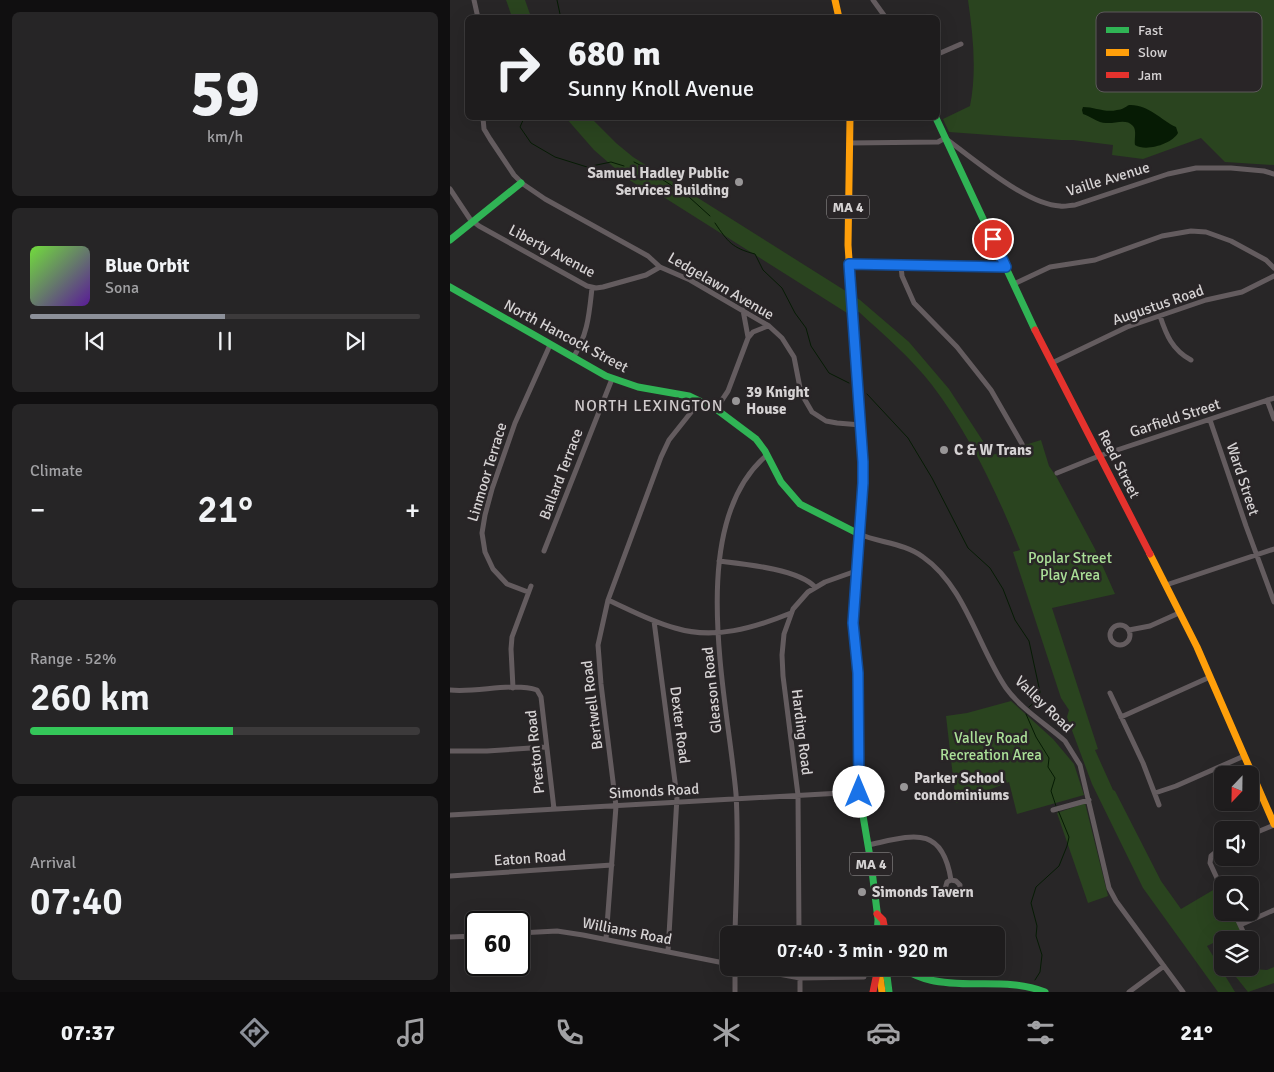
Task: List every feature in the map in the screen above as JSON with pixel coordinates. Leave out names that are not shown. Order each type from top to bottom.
[{"type":"main road","points":[[835,0],[838,15]]},
{"type":"main road","name":"MA 4","points":[[850,120],[848,245],[861,425],[863,483],[853,623],[858,673],[859,792],[868,845],[877,926]]},
{"type":"main road","name":"Reed Street","points":[[937,120],[1052,363],[1197,647],[1274,824]]},
{"type":"main road","points":[[450,240],[521,183]]},
{"type":"main road","name":"North Hancock Street","points":[[450,287],[612,379],[632,386],[689,396],[716,409],[756,439],[781,482],[800,504],[859,534]]},
{"type":"main road","points":[[877,917],[883,920],[884,926]]},
{"type":"main road","name":"MA 4","points":[[877,917],[880,926]]},
{"type":"main road","points":[[873,992],[877,976]]},
{"type":"main road","points":[[880,976],[882,992]]},
{"type":"main road","points":[[887,976],[889,992]]},
{"type":"main road","points":[[911,976],[918,981],[944,988],[1009,984],[1031,986],[1045,992]]},
{"type":"street","points":[[474,0],[477,15]]},
{"type":"street","points":[[873,0],[884,15]]},
{"type":"street","points":[[940,53],[961,44]]},
{"type":"street","name":"Ledgelawn Avenue","points":[[483,120],[484,129],[521,183],[545,199],[648,256],[660,267],[684,277],[768,326],[782,338],[794,357],[801,393],[812,412],[826,421],[836,424],[861,425]]},
{"type":"street","points":[[849,143],[938,142],[945,138]]},
{"type":"street","name":"Vaille Avenue","points":[[945,138],[1014,188],[1036,199],[1060,206],[1075,205],[1168,174],[1196,168],[1231,168],[1264,171],[1274,174]]},
{"type":"street","points":[[956,161],[966,153]]},
{"type":"street","name":"Liberty Avenue","points":[[450,189],[473,221],[493,234],[592,288],[603,287],[646,275],[660,267]]},
{"type":"street","points":[[1014,284],[1050,268],[1095,260],[1164,236],[1191,231],[1220,236],[1245,247],[1266,260],[1274,268]]},
{"type":"street","points":[[849,264],[1006,267]]},
{"type":"street","points":[[901,266],[902,276],[914,303],[957,347],[992,390],[1022,444]]},
{"type":"street","name":"Augustus Road","points":[[1052,363],[1126,327],[1206,300],[1242,292],[1274,276]]},
{"type":"street","points":[[574,358],[587,331],[592,288]]},
{"type":"street","points":[[743,310],[748,338]]},
{"type":"street","points":[[1160,316],[1166,333],[1174,346],[1181,354],[1191,360]]},
{"type":"street","points":[[716,409],[728,391],[748,338],[753,332],[768,326]]},
{"type":"street","name":"Linmoor Terrace","points":[[528,592],[507,584],[493,569],[485,552],[482,533],[492,489],[515,423],[550,345]]},
{"type":"street","name":"Ballard Terrace","points":[[544,551],[612,379]]},
{"type":"street","name":"Garfield Street","points":[[1057,472],[1099,456],[1274,398]]},
{"type":"street","points":[[1267,400],[1274,419]]},
{"type":"street","name":"Bertwell Road","points":[[606,939],[616,806],[598,664],[598,645],[608,600],[661,457],[669,440],[700,401]]},
{"type":"street","name":"Ward Street","points":[[1210,420],[1274,602]]},
{"type":"street","name":"Gleason Road","points":[[735,926],[738,860],[736,799],[718,632],[717,576],[727,522],[736,498],[750,474],[767,455]]},
{"type":"street","name":"Valley Road","points":[[859,534],[909,549],[923,556],[936,568],[959,598],[1006,688],[1026,709],[1065,741],[1080,765],[1110,888],[1116,901],[1183,992]]},
{"type":"street","points":[[1166,585],[1274,549]]},
{"type":"street","points":[[719,561],[769,569],[804,579],[815,587]]},
{"type":"street","name":"Harding Road","points":[[799,926],[798,795],[782,655],[784,634],[791,613],[802,598],[815,587],[836,577],[856,571]]},
{"type":"street","points":[[513,688],[512,637],[531,586]]},
{"type":"street","points":[[608,600],[654,621],[677,629],[701,632],[737,631],[756,627],[791,613]]},
{"type":"street","points":[[1130,630],[1150,626],[1179,613]]},
{"type":"street","name":"Dexter Road","points":[[654,621],[676,802],[668,952]]},
{"type":"street","points":[[1121,717],[1210,677]]},
{"type":"street","name":"Preston Road","points":[[450,690],[513,688],[537,690],[541,697],[554,809]]},
{"type":"street","points":[[1110,694],[1143,763],[1159,805]]},
{"type":"street","points":[[450,751],[487,751],[546,747]]},
{"type":"street","points":[[1155,793],[1183,783],[1244,756]]},
{"type":"street","name":"Simonds Road","points":[[450,815],[859,792]]},
{"type":"street","points":[[1053,810],[1089,800]]},
{"type":"street","points":[[1259,831],[1274,824]]},
{"type":"street","points":[[868,845],[909,837],[928,839],[938,846],[946,856],[951,880]]},
{"type":"street","points":[[1214,852],[1211,856],[1210,864],[1216,876]]},
{"type":"street","name":"Eaton Road","points":[[450,876],[612,866]]},
{"type":"street","points":[[1240,925],[1274,910]]},
{"type":"street","points":[[1238,921],[1243,931]]},
{"type":"street","name":"Williams Road","points":[[530,932],[557,931],[720,962]]},
{"type":"street","points":[[450,937],[465,936]]},
{"type":"street","points":[[1129,992],[1164,966]]},
{"type":"street","points":[[734,992],[735,976]]},
{"type":"street","points":[[789,976],[800,978],[864,977]]},
{"type":"street","points":[[800,978],[800,992]]},
{"type":"green space","points":[[506,0],[525,0],[530,15],[511,15]]},
{"type":"green space","points":[[968,0],[1274,0],[1274,165],[1225,162],[1201,138],[1143,159],[1112,155],[1113,145],[1073,140],[949,132],[943,119],[970,106],[974,53]]},
{"type":"green space","name":"Poplar Street Play Area","points":[[568,120],[593,120],[633,157],[860,300],[909,342],[949,389],[992,455],[1041,440],[1049,466],[1095,549],[1115,594],[1052,608],[1098,749],[1095,750],[1113,790],[1161,881],[1181,909],[1214,890],[1214,921],[1236,921],[1240,930],[1214,931],[1214,943],[1207,946],[1214,958],[1214,976],[1225,976],[1235,992],[1218,992],[1143,888],[1092,784],[1067,717],[1069,710],[1061,698],[1013,552],[1020,550],[982,465],[959,424],[932,385],[888,338],[859,312],[847,313],[654,191],[649,193],[625,177],[594,150]]},
{"type":"green space","name":"Valley Road Recreation Area","points":[[1011,701],[1053,739],[1074,764],[1084,795],[1017,814],[1009,782],[956,803],[946,716],[967,713]]},
{"type":"green space","points":[[1085,803],[1108,896],[1088,903],[1057,813]]},
{"type":"green space","points":[[1274,967],[1274,983],[1248,992],[1236,977],[1259,976],[1259,969],[1267,970]]},
{"type":"shaded area","points":[[1129,105],[1136,105],[1148,110],[1176,127],[1178,133],[1175,137],[1158,146],[1140,147],[1135,145],[1135,130],[1127,122],[1103,123],[1083,114],[1082,110],[1083,107],[1113,111],[1120,110]]},
{"type":"waterway","points":[[557,0],[560,15]]},
{"type":"waterway","points":[[523,120],[520,127],[531,143],[555,157],[587,167],[611,162],[624,166]]},
{"type":"waterway","points":[[634,162],[689,197],[710,216]]},
{"type":"waterway","points":[[715,223],[736,247],[755,254],[763,270],[782,288],[795,313],[806,328],[811,346],[829,373],[849,383]]},
{"type":"waterway","points":[[867,394],[908,438],[932,478],[968,548],[990,568],[1003,589],[1015,620],[1029,641],[1040,692],[1038,699],[1029,707]]},
{"type":"waterway","points":[[1026,714],[1036,737],[1049,758],[1048,767],[1055,778],[1051,791],[1056,806]]},
{"type":"waterway","points":[[1035,980],[1040,972],[1042,955],[1036,936],[1037,926],[1031,903],[1036,887],[1059,866],[1069,837],[1058,810]]},
{"type":"traffic: fast","points":[[937,120],[1035,330]]},
{"type":"traffic: fast","points":[[450,240],[521,183]]},
{"type":"traffic: fast","points":[[450,287],[606,376],[638,387],[689,396],[716,409],[756,439],[765,451],[781,482],[800,504],[859,534]]},
{"type":"traffic: fast","points":[[861,508],[853,623],[858,673],[859,792],[878,919]]},
{"type":"traffic: fast","points":[[878,920],[878,926]]},
{"type":"traffic: fast","points":[[887,976],[889,992]]},
{"type":"traffic: fast","points":[[918,976],[930,980],[959,984],[1016,985],[1045,992]]},
{"type":"traffic: slow","points":[[835,0],[838,15]]},
{"type":"traffic: slow","points":[[850,120],[848,245],[863,462],[861,508]]},
{"type":"traffic: slow","points":[[1150,554],[1197,647],[1274,824]]},
{"type":"traffic: slow","points":[[880,976],[882,992]]},
{"type":"traffic: jam","points":[[1035,330],[1150,554]]},
{"type":"traffic: jam","points":[[877,914],[883,920],[884,926]]},
{"type":"traffic: jam","points":[[873,992],[876,976]]},
{"type":"place","name":"Samuel Hadley Public Services Building","points":[[739,182]]},
{"type":"place","name":"39 Knight House","points":[[736,401]]},
{"type":"place","name":"C & W Trans","points":[[944,450]]},
{"type":"place","name":"Parker School condominiums","points":[[904,787]]},
{"type":"place","name":"Simonds Tavern","points":[[862,892]]},
{"type":"district","name":"NORTH LEXINGTON","points":[[649,405]]},
{"type":"route","points":[[859,792],[859,698],[853,623],[863,462],[849,264],[1006,267],[993,239]]}]
